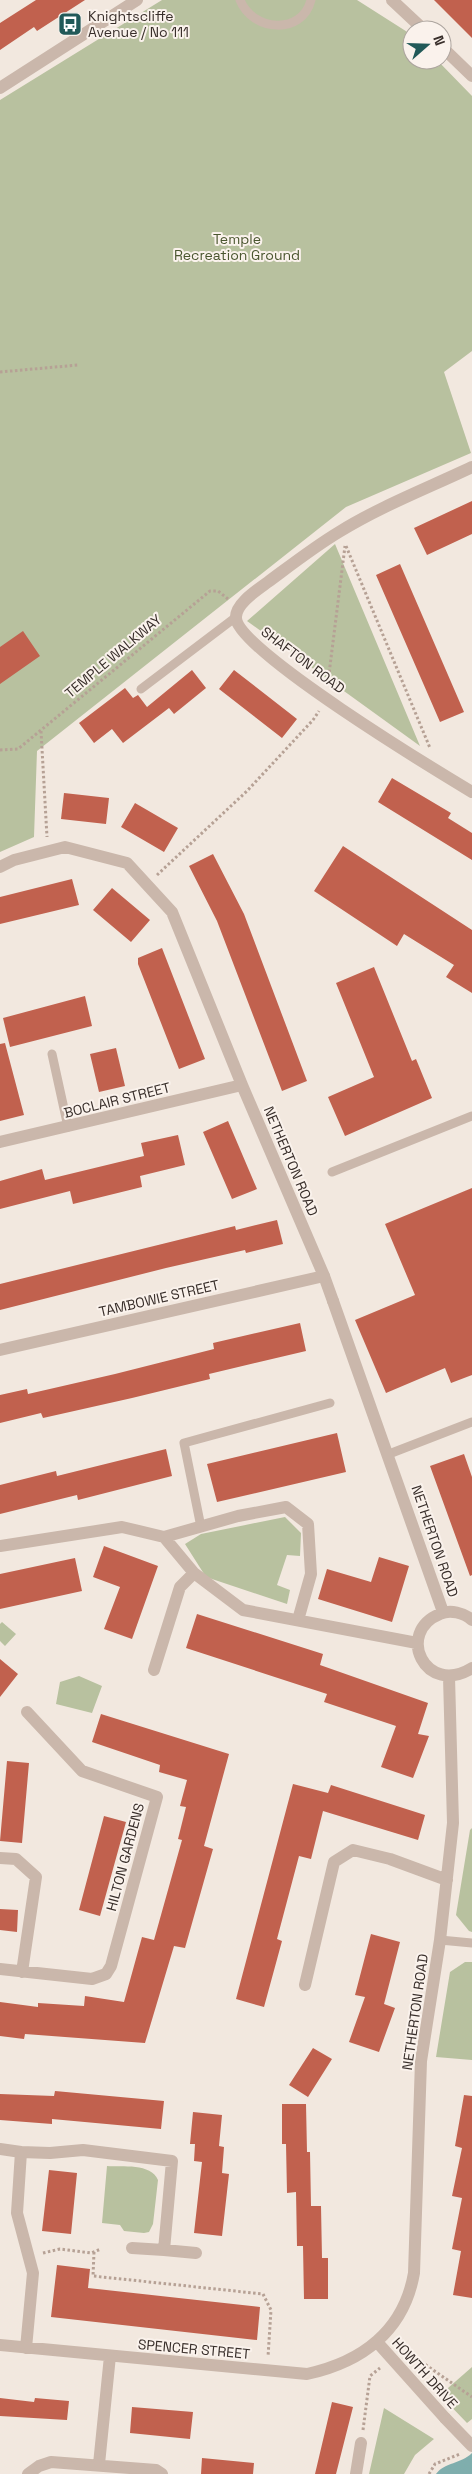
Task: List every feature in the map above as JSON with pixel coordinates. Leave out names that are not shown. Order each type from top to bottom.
[{"type":"street","points":[[0,88],[137,0]]},
{"type":"street","points":[[392,0],[413,20]]},
{"type":"street","points":[[452,57],[472,76]]},
{"type":"street","points":[[237,612],[293,563],[339,532],[368,516],[472,467]]},
{"type":"street","name":"SHAFTON ROAD","points":[[237,612],[237,623],[246,636],[274,660],[326,699],[472,792]]},
{"type":"street","name":"NETHERTON ROAD","points":[[0,866],[14,860],[65,847],[127,863],[172,912],[242,1085],[324,1276],[443,1612]]},
{"type":"street","name":"BOCLAIR STREET","points":[[0,1142],[242,1085]]},
{"type":"street","name":"TAMBOWIE STREET","points":[[0,1350],[324,1276]]},
{"type":"street","points":[[0,1546],[122,1527],[164,1537],[238,1516],[286,1508],[308,1524],[311,1574],[298,1620]]},
{"type":"street","points":[[164,1537],[194,1573],[243,1610],[417,1643]]},
{"type":"street","points":[[154,1670],[180,1587],[194,1573]]},
{"type":"street","points":[[472,1620],[452,1611],[443,1612],[432,1617],[422,1627],[417,1643],[424,1663],[439,1675],[449,1677],[461,1675],[472,1668]]},
{"type":"street","name":"NETHERTON ROAD","points":[[377,2342],[404,2306],[411,2289],[414,2273],[421,2061],[440,1940],[453,1822],[449,1677]]},
{"type":"street","name":"HILTON GARDENS","points":[[0,1969],[92,1979],[106,1974],[111,1966],[157,1797],[82,1771],[27,1712]]},
{"type":"street","points":[[305,1985],[334,1862],[353,1850],[390,1859],[447,1880]]},
{"type":"street","points":[[0,1858],[16,1859],[36,1877],[22,1972]]},
{"type":"street","points":[[0,2149],[50,2153],[83,2150],[172,2161],[164,2250]]},
{"type":"street","points":[[21,2152],[17,2213],[34,2273],[26,2348]]},
{"type":"street","points":[[132,2248],[196,2254]]},
{"type":"street","name":"HOWTH DRIVE","points":[[377,2342],[445,2418],[469,2448]]},
{"type":"street","name":"SPENCER STREET","points":[[0,2346],[307,2374],[332,2368],[362,2355],[377,2342]]},
{"type":"street","points":[[99,2464],[110,2356]]},
{"type":"street","points":[[356,2474],[362,2442]]},
{"type":"street","points":[[28,2474],[39,2466],[52,2462],[99,2464],[156,2470],[162,2474]]},
{"type":"lane","points":[[240,0],[243,8],[257,21],[278,26],[296,21],[311,0]]},
{"type":"lane","points":[[141,689],[237,612]]},
{"type":"lane","points":[[52,1054],[68,1127]]},
{"type":"lane","points":[[332,1172],[472,1116]]},
{"type":"lane","points":[[201,1527],[184,1443],[330,1403]]},
{"type":"lane","points":[[388,1454],[472,1422]]},
{"type":"lane","points":[[440,1940],[472,1944]]},
{"type":"path","points":[[0,372],[78,365]]},
{"type":"path","points":[[339,532],[441,774]]},
{"type":"path","points":[[147,885],[247,791],[313,720],[326,699],[346,546]]},
{"type":"path","name":"TEMPLE WALKWAY","points":[[0,750],[18,749],[210,591],[218,591],[237,612]]},
{"type":"path","points":[[40,730],[48,851]]},
{"type":"path","points":[[29,2255],[60,2249],[94,2252],[101,2249]]},
{"type":"path","points":[[94,2252],[93,2276],[263,2294],[271,2310],[268,2370]]},
{"type":"path","points":[[362,2442],[370,2376],[390,2357],[404,2350],[472,2397]]},
{"type":"path","points":[[429,2474],[435,2464],[458,2456],[469,2448]]},
{"type":"green space","name":"Temple Recreation Ground","points":[[162,0],[357,0],[402,29],[402,70],[447,70],[472,96],[472,351],[444,372],[471,453],[346,507],[37,751],[34,837],[0,852],[0,100]]},
{"type":"green space","points":[[335,544],[420,746],[247,621]]},
{"type":"green space","points":[[285,1517],[301,1533],[300,1556],[287,1555],[277,1585],[290,1590],[287,1604],[206,1577],[185,1544],[201,1534]]},
{"type":"green space","points":[[2,1622],[16,1634],[5,1646],[0,1641],[0,1624]]},
{"type":"green space","points":[[79,1676],[102,1686],[92,1713],[56,1704],[60,1682]]},
{"type":"green space","points":[[472,1828],[472,1932],[456,1915],[470,1830]]},
{"type":"green space","points":[[465,1962],[472,1962],[472,2060],[436,2057],[450,1972]]},
{"type":"green space","points":[[107,2166],[143,2168],[158,2180],[153,2224],[149,2232],[124,2231],[120,2225],[102,2223]]},
{"type":"green space","points":[[472,2367],[472,2419],[467,2423],[440,2395]]},
{"type":"green space","points":[[384,2408],[434,2439],[415,2455],[404,2474],[369,2474]]},
{"type":"water","points":[[472,2453],[472,2474],[436,2474],[444,2467],[468,2457]]},
{"type":"building","points":[[36,0],[85,0],[37,31],[34,27],[0,50],[0,23]]},
{"type":"building","points":[[434,0],[472,0],[472,38]]},
{"type":"building","points":[[472,501],[472,534],[427,555],[414,528]]},
{"type":"building","points":[[400,564],[464,712],[440,722],[376,575]]},
{"type":"building","points":[[23,631],[40,656],[0,684],[0,647]]},
{"type":"building","points":[[192,670],[206,688],[174,714],[169,708],[123,743],[112,729],[94,743],[79,723],[125,688],[133,698],[138,695],[147,707]]},
{"type":"building","points":[[234,670],[297,719],[282,738],[219,689]]},
{"type":"building","points":[[392,778],[451,813],[448,818],[472,833],[472,860],[378,802]]},
{"type":"building","points":[[64,793],[109,798],[106,824],[61,819]]},
{"type":"building","points":[[135,803],[178,828],[164,852],[121,827]]},
{"type":"building","points":[[343,846],[472,930],[472,993],[446,977],[454,965],[404,934],[397,946],[314,891]]},
{"type":"building","points":[[213,854],[244,914],[307,1081],[282,1091],[217,921],[189,866]]},
{"type":"building","points":[[72,879],[79,905],[0,924],[0,897]]},
{"type":"building","points":[[112,888],[150,920],[131,942],[93,910]]},
{"type":"building","points":[[162,948],[205,1059],[179,1069],[138,964],[138,958]]},
{"type":"building","points":[[374,967],[412,1061],[416,1059],[432,1098],[345,1136],[328,1097],[374,1077],[336,983]]},
{"type":"building","points":[[85,996],[92,1026],[10,1047],[3,1018]]},
{"type":"building","points":[[5,1043],[24,1115],[0,1121],[0,1044]]},
{"type":"building","points":[[116,1048],[125,1086],[99,1092],[90,1054]]},
{"type":"building","points":[[228,1121],[257,1189],[232,1199],[203,1132]]},
{"type":"building","points":[[178,1135],[185,1165],[140,1176],[142,1187],[73,1204],[70,1191],[0,1209],[0,1181],[42,1169],[45,1180],[144,1156],[141,1143]]},
{"type":"building","points":[[472,1188],[472,1375],[451,1383],[445,1368],[386,1393],[355,1320],[415,1295],[385,1224]]},
{"type":"building","points":[[277,1220],[283,1244],[246,1253],[245,1250],[166,1268],[0,1310],[0,1284],[235,1226],[236,1230]]},
{"type":"building","points":[[300,1323],[306,1351],[209,1374],[210,1379],[132,1398],[43,1418],[41,1413],[0,1423],[0,1395],[27,1389],[28,1394],[115,1374],[214,1349],[213,1343]]},
{"type":"building","points":[[337,1433],[346,1472],[217,1502],[207,1464]]},
{"type":"building","points":[[166,1449],[172,1476],[78,1500],[77,1495],[0,1514],[0,1485],[56,1471],[57,1476]]},
{"type":"building","points":[[464,1454],[472,1477],[472,1575],[470,1576],[430,1466]]},
{"type":"building","points":[[104,1546],[158,1566],[132,1639],[104,1629],[120,1587],[93,1577]]},
{"type":"building","points":[[379,1557],[409,1566],[392,1622],[318,1599],[327,1569],[371,1582]]},
{"type":"building","points":[[75,1558],[82,1591],[0,1609],[0,1574]]},
{"type":"building","points":[[197,1614],[323,1654],[320,1665],[428,1703],[418,1734],[429,1736],[413,1778],[381,1767],[396,1726],[324,1702],[327,1694],[186,1648]]},
{"type":"building","points":[[0,1659],[18,1674],[0,1697]]},
{"type":"building","points":[[101,1714],[229,1754],[204,1846],[213,1849],[185,1948],[174,1946],[145,2043],[25,2034],[24,2039],[0,2036],[0,2002],[38,2007],[38,2003],[84,2006],[85,1996],[124,2002],[142,1937],[154,1940],[182,1840],[178,1839],[186,1807],[180,1806],[187,1780],[159,1772],[160,1765],[92,1742]]},
{"type":"building","points":[[7,1761],[29,1763],[22,1843],[0,1841]]},
{"type":"building","points":[[293,1784],[328,1793],[331,1785],[425,1815],[418,1840],[323,1811],[311,1859],[299,1856],[277,1939],[282,1941],[264,2007],[236,1999]]},
{"type":"building","points":[[104,1816],[126,1822],[100,1916],[79,1910]]},
{"type":"building","points":[[0,1909],[18,1910],[17,1932],[0,1930]]},
{"type":"building","points":[[371,1934],[400,1942],[384,2004],[395,2008],[379,2052],[349,2042],[365,1997],[355,1995]]},
{"type":"building","points":[[313,2048],[332,2059],[308,2097],[289,2085]]},
{"type":"building","points":[[55,2091],[164,2101],[161,2129],[52,2119],[52,2124],[0,2120],[0,2094],[54,2096]]},
{"type":"building","points":[[464,2095],[472,2096],[472,2298],[453,2295],[461,2251],[452,2249],[462,2198],[452,2196],[462,2148],[455,2146]]},
{"type":"building","points":[[282,2104],[306,2104],[307,2152],[310,2152],[311,2206],[321,2206],[322,2258],[328,2258],[328,2299],[304,2299],[303,2246],[297,2246],[296,2192],[287,2193],[286,2144],[282,2144]]},
{"type":"building","points":[[193,2112],[222,2115],[219,2146],[224,2147],[222,2173],[229,2174],[222,2236],[194,2233],[202,2162],[194,2161],[195,2144],[190,2144]]},
{"type":"building","points":[[49,2170],[77,2173],[71,2234],[42,2231]]},
{"type":"building","points":[[57,2265],[90,2269],[88,2288],[260,2307],[257,2340],[51,2317]]},
{"type":"building","points":[[0,2398],[34,2402],[35,2398],[69,2401],[67,2420],[0,2416]]},
{"type":"building","points":[[332,2402],[353,2407],[336,2474],[315,2474]]},
{"type":"building","points":[[132,2407],[193,2412],[190,2439],[130,2433]]},
{"type":"building","points":[[202,2458],[254,2463],[253,2474],[201,2474]]},
{"type":"place","name":"Knightscliffe Avenue / No 111","points":[[70,24]]}]
